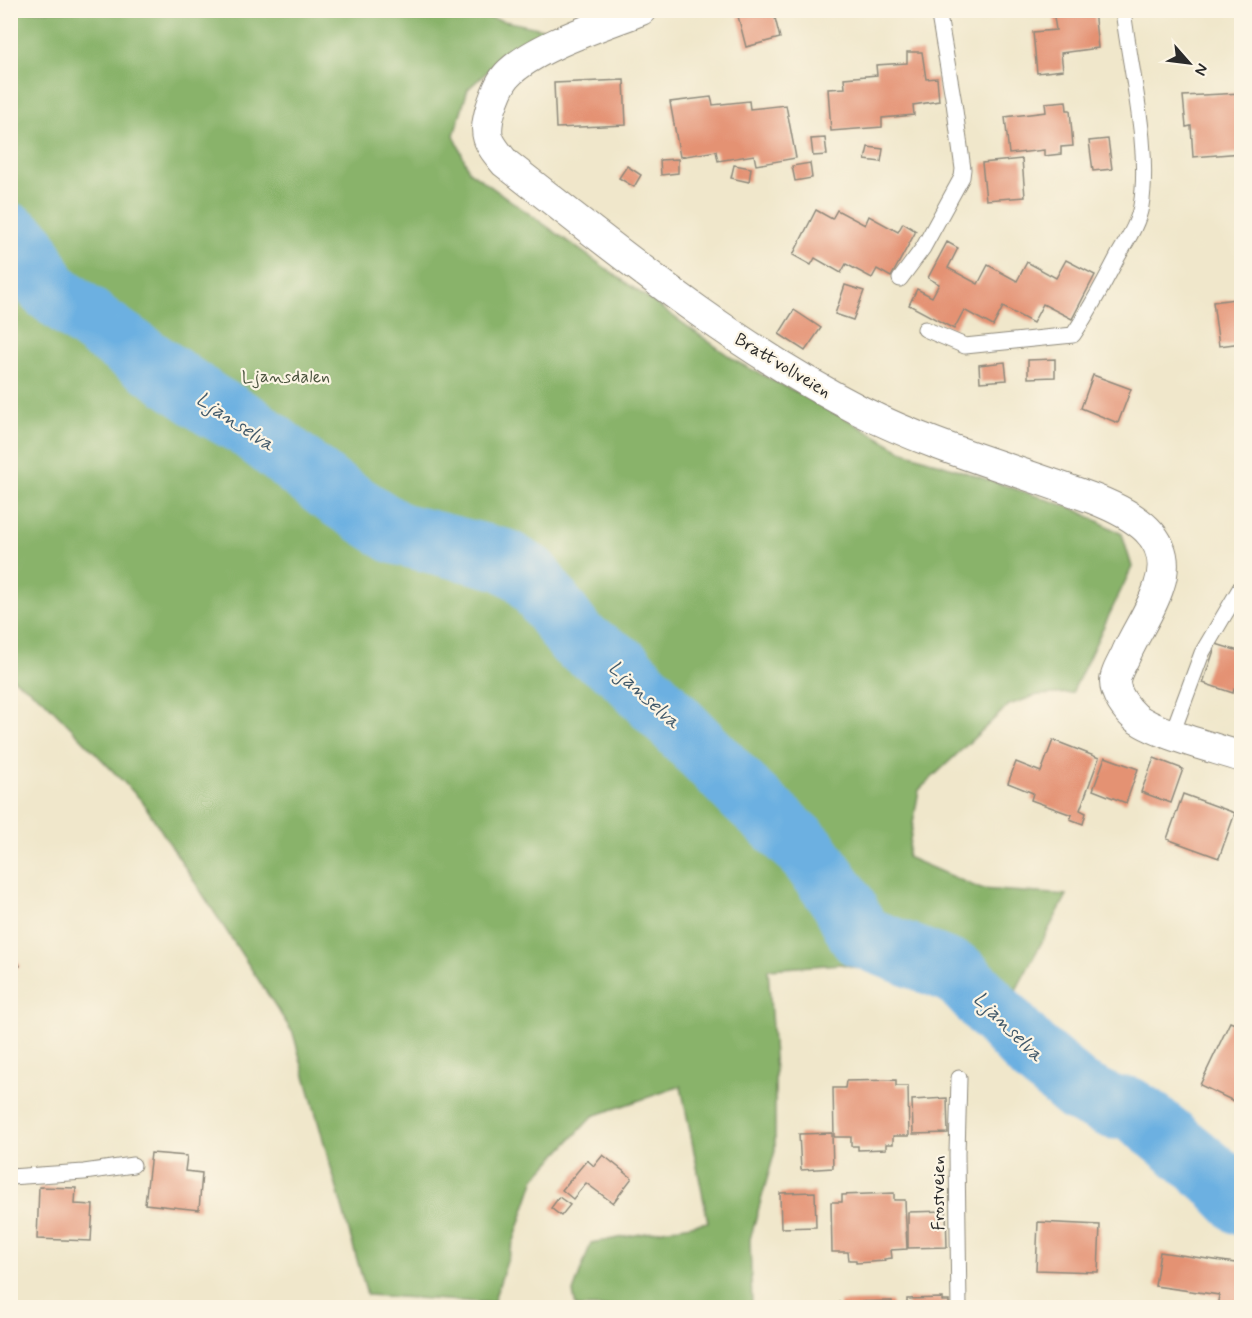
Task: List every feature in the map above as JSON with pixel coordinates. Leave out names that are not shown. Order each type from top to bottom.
[{"type":"street","name":"Brattvollveien","points":[[619,13],[534,54],[506,76],[498,89],[486,126],[490,145],[505,162],[672,292],[750,347],[792,373],[861,411],[905,431],[949,450],[1102,502],[1127,513],[1147,528],[1156,540],[1161,555],[1162,574],[1159,588],[1115,681],[1120,698],[1134,716],[1148,726],[1172,734]]},
{"type":"street","points":[[1172,734],[1242,757]]},
{"type":"lane","points":[[900,279],[922,248],[962,177],[963,169],[954,103],[938,10]]},
{"type":"lane","points":[[925,329],[965,346],[1073,335],[1085,317],[1138,218],[1143,190],[1140,131],[1122,10]]},
{"type":"lane","points":[[1172,734],[1202,653],[1242,585]]},
{"type":"lane","name":"Frostveien","points":[[959,1078],[957,1154],[959,1308]]},
{"type":"lane","points":[[10,1177],[84,1172],[133,1165]]},
{"type":"green space","name":"Ljansdalen","points":[[451,10],[548,30],[506,55],[468,89],[454,135],[469,171],[739,363],[824,406],[902,451],[1075,509],[1122,534],[1132,567],[1072,693],[1038,695],[1009,705],[919,790],[907,857],[981,889],[1067,895],[1001,1018],[986,1037],[947,997],[902,978],[841,964],[768,969],[775,1072],[775,1151],[750,1239],[752,1307],[576,1307],[573,1292],[591,1243],[708,1222],[681,1086],[593,1116],[535,1178],[493,1303],[367,1295],[293,1033],[142,801],[44,700],[11,677],[11,11]]},
{"type":"building","points":[[762,10],[773,10],[780,38],[746,47],[738,16]]},
{"type":"building","points":[[1053,10],[1094,10],[1098,48],[1061,53],[1063,70],[1037,73],[1033,32],[1056,30]]},
{"type":"building","points":[[907,52],[922,52],[926,79],[937,78],[939,101],[913,105],[914,115],[882,118],[882,127],[831,131],[828,89],[845,88],[844,78],[877,75],[876,65],[907,63]]},
{"type":"building","points":[[624,80],[626,125],[556,128],[554,83]]},
{"type":"building","points":[[1242,93],[1242,153],[1193,157],[1191,126],[1186,127],[1183,96]]},
{"type":"building","points":[[711,97],[713,105],[749,101],[750,109],[786,105],[796,158],[756,165],[754,155],[718,161],[716,151],[680,157],[670,102]]},
{"type":"building","points":[[1066,101],[1067,110],[1070,110],[1073,146],[1061,147],[1061,154],[1044,156],[1044,150],[1009,154],[1005,117],[1046,112],[1045,103]]},
{"type":"building","points":[[825,138],[827,155],[813,156],[811,139]]},
{"type":"building","points":[[1108,139],[1112,169],[1093,171],[1089,141]]},
{"type":"building","points":[[868,147],[883,149],[881,162],[865,160]]},
{"type":"building","points":[[678,159],[678,173],[661,175],[660,160]]},
{"type":"building","points":[[1022,159],[1025,197],[986,200],[982,163]]},
{"type":"building","points":[[810,163],[812,178],[795,181],[792,166]]},
{"type":"building","points":[[734,165],[751,168],[749,182],[731,178]]},
{"type":"building","points":[[627,166],[641,175],[634,187],[619,178]]},
{"type":"building","points":[[816,210],[832,219],[837,210],[865,225],[869,216],[898,232],[903,223],[916,231],[891,277],[877,269],[872,278],[846,264],[841,273],[815,258],[811,265],[793,255]]},
{"type":"building","points":[[947,242],[958,248],[948,268],[978,284],[988,265],[1017,281],[1027,262],[1056,278],[1066,260],[1095,275],[1072,319],[1043,304],[1033,323],[1003,307],[993,326],[964,310],[954,329],[909,305],[917,289],[932,297],[939,284],[928,278]]},
{"type":"building","points":[[845,285],[864,291],[853,320],[835,314]]},
{"type":"building","points":[[1242,298],[1242,343],[1219,346],[1213,302]]},
{"type":"building","points":[[794,310],[821,328],[805,351],[779,334]]},
{"type":"building","points":[[1055,359],[1055,377],[1028,378],[1028,360]]},
{"type":"building","points":[[1005,362],[1007,380],[980,382],[979,365]]},
{"type":"building","points":[[1093,375],[1131,389],[1118,423],[1081,408]]},
{"type":"building","points":[[1216,644],[1242,652],[1242,691],[1234,689],[1233,693],[1203,683]]},
{"type":"building","points":[[1053,740],[1099,758],[1080,810],[1086,813],[1083,824],[1070,819],[1072,815],[1031,800],[1033,793],[1008,783],[1016,762],[1041,772]]},
{"type":"building","points":[[1105,757],[1138,769],[1126,803],[1093,790]]},
{"type":"building","points":[[1154,758],[1183,769],[1171,803],[1141,792]]},
{"type":"building","points":[[1183,794],[1235,813],[1219,858],[1167,839]]},
{"type":"building","points":[[10,948],[20,966],[10,971]]},
{"type":"building","points":[[1230,1022],[1242,1027],[1242,1105],[1200,1085]]},
{"type":"building","points":[[896,1080],[896,1086],[908,1086],[909,1136],[893,1136],[893,1144],[886,1144],[886,1149],[858,1150],[858,1146],[851,1146],[851,1137],[834,1137],[833,1088],[845,1088],[846,1081]]},
{"type":"building","points":[[947,1098],[948,1133],[913,1134],[912,1100]]},
{"type":"building","points":[[832,1133],[833,1168],[801,1170],[799,1134]]},
{"type":"building","points":[[151,1153],[187,1156],[185,1171],[202,1173],[199,1210],[145,1204]]},
{"type":"building","points":[[603,1155],[632,1178],[613,1203],[586,1183],[573,1199],[562,1190],[587,1160],[594,1166]]},
{"type":"building","points":[[39,1187],[76,1188],[75,1204],[93,1205],[91,1241],[37,1239]]},
{"type":"building","points":[[815,1192],[816,1227],[781,1228],[780,1193]]},
{"type":"building","points":[[894,1193],[894,1200],[905,1200],[907,1249],[891,1250],[892,1258],[884,1259],[885,1261],[856,1263],[856,1260],[849,1260],[848,1252],[832,1252],[831,1202],[842,1202],[842,1195]]},
{"type":"building","points":[[559,1197],[570,1205],[561,1216],[551,1208]]},
{"type":"building","points":[[946,1211],[947,1247],[908,1248],[908,1212]]},
{"type":"building","points":[[1038,1222],[1100,1225],[1098,1272],[1036,1270]]},
{"type":"building","points":[[1160,1252],[1242,1264],[1242,1308],[1217,1308],[1219,1295],[1155,1286]]},
{"type":"building","points":[[942,1298],[942,1301],[949,1301],[949,1308],[907,1308],[907,1299]]},
{"type":"building","points":[[892,1301],[892,1308],[840,1308],[840,1302]]},
{"type":"waterway","name":"Ljanselva","points":[[10,234],[26,246],[48,289],[211,405],[248,426],[331,491],[396,533],[504,560],[529,575],[577,640],[620,666],[748,797],[806,850],[842,901],[860,936],[958,974],[1030,1050],[1078,1091],[1114,1108],[1128,1108],[1148,1121],[1215,1176],[1242,1204]]}]
